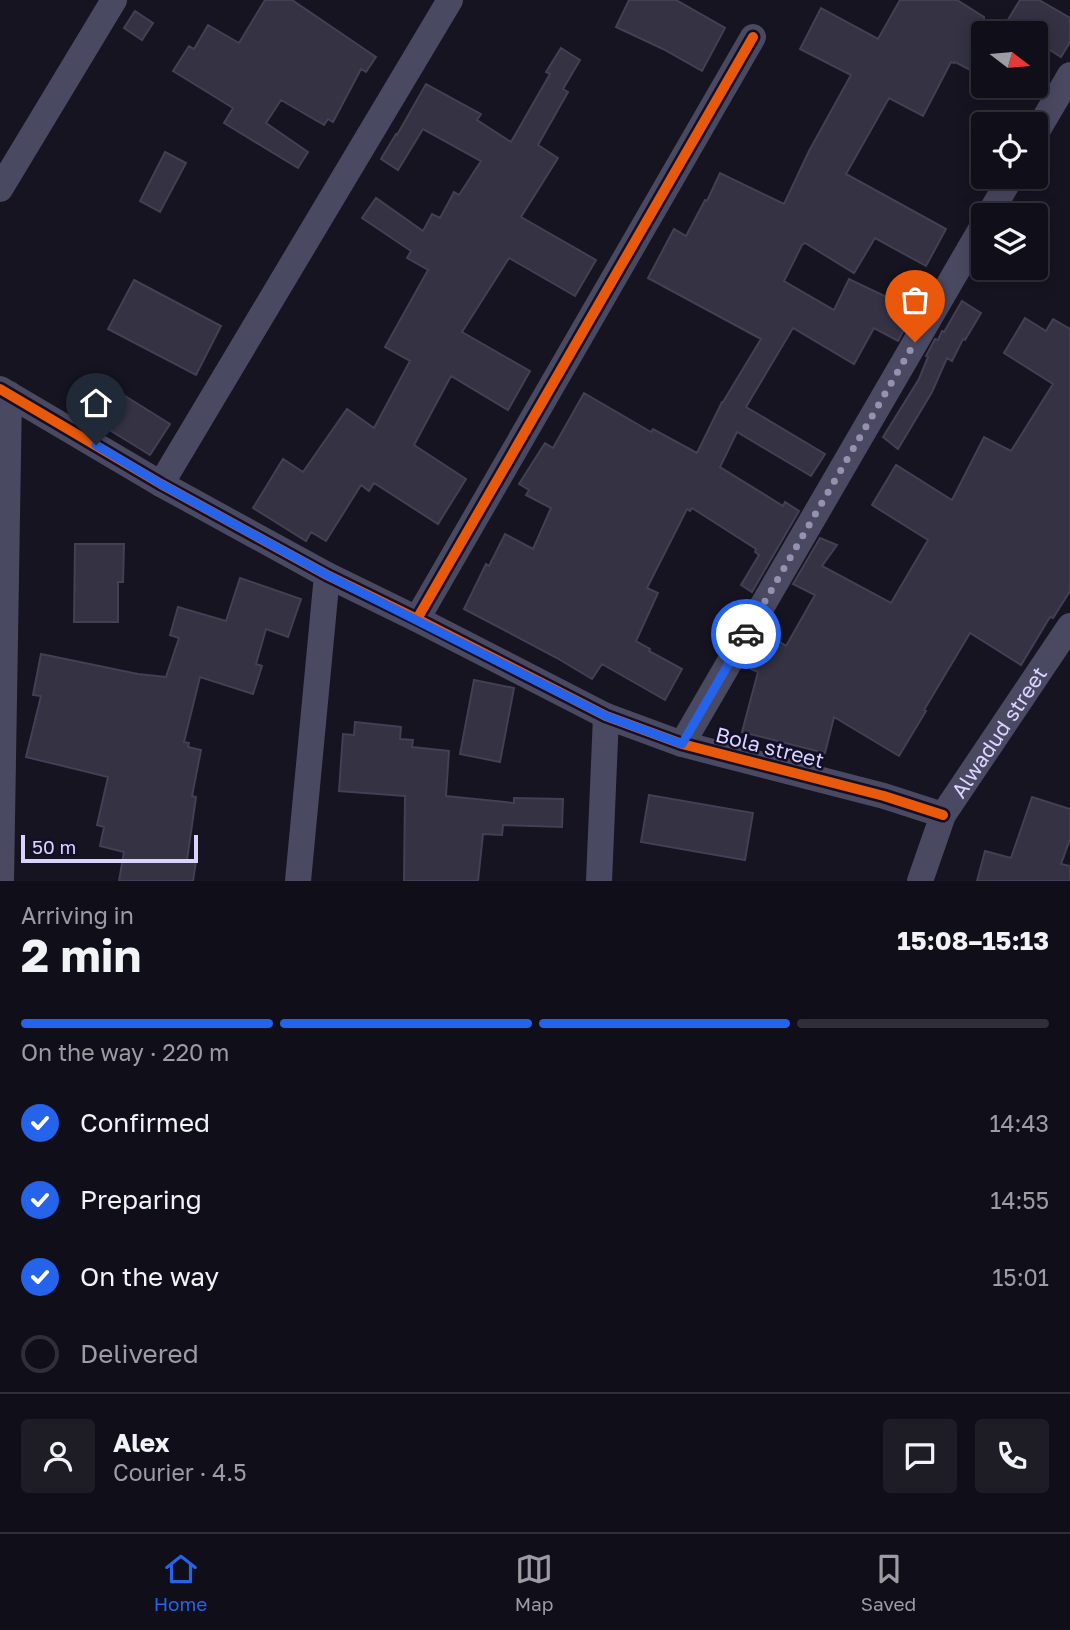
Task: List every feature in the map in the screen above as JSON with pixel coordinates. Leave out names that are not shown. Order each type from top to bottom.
[{"type":"street","points":[[0,189],[114,0]]},
{"type":"street","points":[[161,484],[450,0]]},
{"type":"street","points":[[417,619],[753,37]]},
{"type":"street","points":[[1048,113],[1070,75]]},
{"type":"street","points":[[682,744],[971,246]]},
{"type":"street","points":[[1,881],[4,392]]},
{"type":"street","name":"Bola street","points":[[4,392],[161,484],[327,575],[606,716],[682,744],[884,796],[943,815]]},
{"type":"street","points":[[298,881],[327,575]]},
{"type":"street","name":"Alwadud street","points":[[920,881],[943,815],[1070,626]]},
{"type":"street","points":[[599,881],[606,716]]},
{"type":"building","points":[[265,0],[292,0],[376,57],[366,72],[361,69],[333,122],[328,119],[324,125],[281,100],[266,123],[308,152],[298,168],[224,123],[233,108],[173,71],[189,46],[194,49],[208,25],[239,43]]},
{"type":"building","points":[[629,0],[676,0],[725,28],[702,71],[616,27]]},
{"type":"building","points":[[900,0],[957,0],[984,17],[984,21],[971,21],[971,70],[951,62],[923,116],[889,98],[846,174],[946,229],[926,266],[875,238],[854,273],[805,243],[802,245],[784,281],[834,310],[849,279],[895,301],[888,314],[907,324],[898,341],[874,328],[854,364],[793,328],[746,407],[825,454],[811,476],[737,432],[720,467],[783,506],[785,502],[799,511],[752,592],[741,585],[759,555],[755,552],[756,549],[692,508],[690,511],[687,509],[647,588],[658,593],[636,641],[682,669],[665,700],[602,664],[592,679],[464,609],[486,564],[489,566],[505,534],[533,549],[551,508],[526,495],[529,490],[519,484],[545,443],[553,448],[584,393],[651,432],[653,429],[697,453],[722,402],[761,339],[648,278],[674,229],[686,236],[720,173],[784,204],[809,151],[851,75],[800,49],[821,8],[878,39]]},
{"type":"building","points":[[1020,0],[1039,0],[1070,18],[1070,42],[1061,57],[1048,49],[1048,21],[1007,21]]},
{"type":"building","points":[[135,11],[153,23],[142,40],[124,28]]},
{"type":"building","points":[[561,48],[580,60],[563,89],[568,92],[538,145],[558,158],[521,217],[596,260],[575,296],[509,258],[462,332],[530,371],[508,410],[451,376],[414,445],[466,479],[438,524],[374,483],[369,491],[361,485],[326,541],[311,532],[306,541],[253,508],[283,459],[303,472],[347,409],[374,428],[410,361],[385,347],[428,270],[407,258],[411,251],[362,218],[376,198],[423,231],[432,214],[440,218],[454,192],[459,195],[481,161],[423,129],[398,170],[381,159],[426,84],[481,114],[477,120],[511,142],[550,74],[546,72]]},
{"type":"building","points":[[165,152],[186,163],[160,212],[140,201]]},
{"type":"building","points":[[134,280],[221,326],[196,375],[108,329]]},
{"type":"building","points":[[962,301],[981,313],[952,361],[947,358],[932,392],[898,449],[883,437],[919,379],[935,339],[938,340],[942,331],[944,332]]},
{"type":"building","points":[[1025,318],[1046,331],[1053,319],[1070,329],[1070,591],[1053,618],[1050,617],[1021,665],[970,633],[899,756],[834,717],[825,753],[742,732],[758,672],[751,669],[771,636],[786,646],[815,595],[793,584],[820,538],[837,545],[822,566],[891,603],[928,540],[872,505],[896,465],[952,500],[984,437],[1011,451],[1053,384],[1004,353]]},
{"type":"building","points":[[93,376],[170,424],[150,455],[74,408]]},
{"type":"building","points":[[75,544],[124,544],[123,582],[118,582],[118,622],[74,622]]},
{"type":"building","points":[[240,578],[301,599],[288,637],[266,629],[256,664],[262,666],[253,694],[200,677],[184,742],[189,743],[188,747],[201,750],[192,796],[196,797],[187,860],[196,861],[193,881],[119,881],[124,852],[100,846],[104,827],[97,825],[108,777],[26,757],[41,696],[33,695],[41,654],[138,674],[166,677],[179,638],[170,635],[178,607],[226,621]]},
{"type":"building","points":[[474,680],[514,688],[500,762],[460,754]]},
{"type":"building","points":[[355,722],[401,727],[400,739],[413,740],[412,747],[449,751],[446,796],[514,803],[514,798],[563,799],[562,827],[503,825],[502,835],[483,834],[478,881],[404,881],[405,796],[339,791],[343,734],[354,735]]},
{"type":"building","points":[[649,795],[753,813],[745,860],[641,842]]},
{"type":"building","points":[[1032,797],[1070,809],[1070,839],[1061,864],[1070,866],[1070,881],[977,881],[985,851],[1011,858]]},
{"type":"cycle path","points":[[417,619],[753,37]]},
{"type":"cycle path","points":[[0,389],[161,484],[327,575],[606,716],[682,744],[884,796],[943,815]]},
{"type":"way so far","points":[[746,634],[915,342]]},
{"type":"route","points":[[96,445],[161,484],[327,575],[606,716],[682,744],[746,634]]}]
